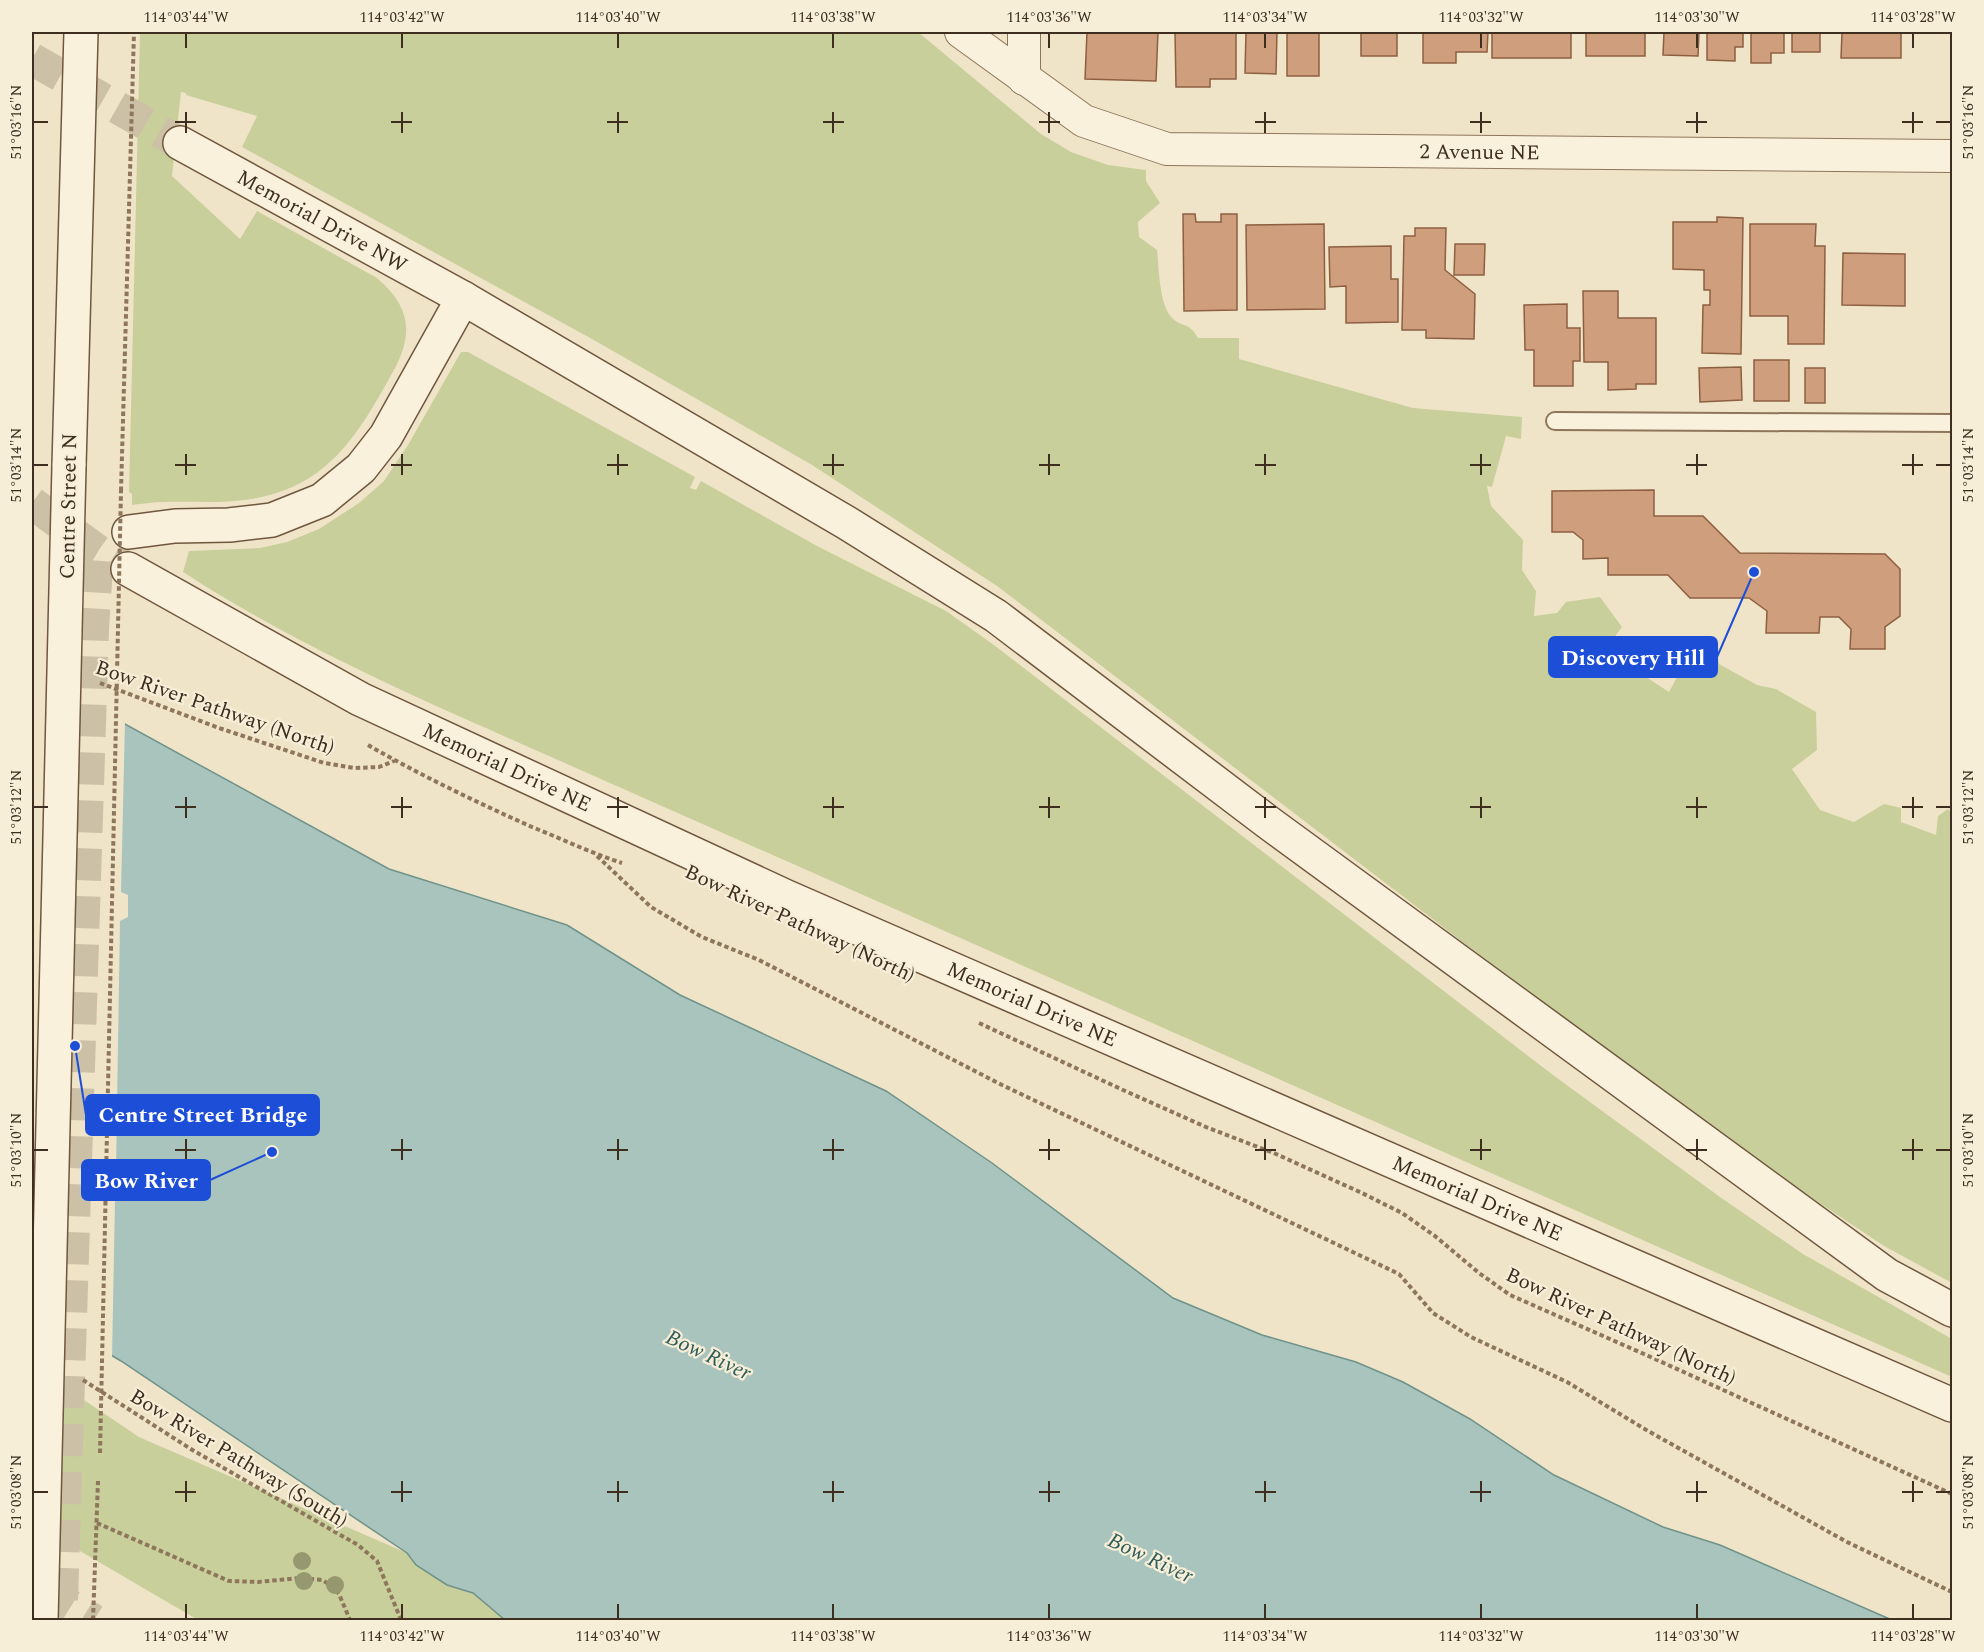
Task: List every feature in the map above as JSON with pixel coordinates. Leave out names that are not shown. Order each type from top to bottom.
[{"type":"main road","name":"Centre Street N","points":[[40,1620],[81,32]]},
{"type":"main road","name":"Memorial Drive NW","points":[[180,143],[463,298]]},
{"type":"main road","points":[[129,532],[175,526],[229,525],[272,520],[322,500],[361,468],[386,436],[463,298],[847,523],[996,616],[1269,823],[1887,1275],[1953,1311]]},
{"type":"main road","name":"Memorial Drive NE","points":[[128,569],[360,699],[789,898],[1953,1405]]},
{"type":"street","name":"2 Avenue NE","points":[[960,32],[1084,121],[1167,149],[1953,156]]},
{"type":"street","points":[[1024,32],[1024,79]]},
{"type":"lane","points":[[1556,421],[1953,423]]},
{"type":"path","points":[[100,1453],[121,491],[134,32]]},
{"type":"path","name":"Bow River Pathway (North)","points":[[91,680],[324,764],[354,768],[379,767],[395,760],[498,812],[594,854],[626,864]]},
{"type":"path","points":[[594,854],[651,907],[702,937],[759,960],[1002,1085],[1399,1274],[1433,1313],[1471,1337],[1567,1382],[1648,1431],[1847,1542],[1953,1592]]},
{"type":"path","name":"Bow River Pathway (North)","points":[[976,1021],[1123,1090],[1362,1193],[1402,1214],[1435,1236],[1479,1273],[1510,1295],[1953,1494]]},
{"type":"path","name":"Bow River Pathway (South)","points":[[79,1378],[194,1451],[358,1545],[377,1561],[401,1620]]},
{"type":"path","points":[[93,1620],[98,1481]]},
{"type":"path","points":[[97,1523],[230,1581],[258,1582],[299,1578],[321,1580],[332,1586],[339,1594],[350,1620]]},
{"type":"green space","points":[[140,32],[918,32],[1041,134],[1071,152],[1108,165],[1146,170],[1146,181],[1160,203],[1138,222],[1139,237],[1157,250],[1160,286],[1168,313],[1177,322],[1192,330],[1198,338],[1239,338],[1239,359],[1413,408],[1522,417],[1521,439],[1506,436],[1492,487],[1487,486],[1491,506],[1523,540],[1522,570],[1536,591],[1534,616],[1557,613],[1566,602],[1600,597],[1622,627],[1605,650],[1669,692],[1697,640],[1716,644],[1719,664],[1757,685],[1776,689],[1816,712],[1817,750],[1792,769],[1820,810],[1854,822],[1884,804],[1901,808],[1901,822],[1936,835],[1938,816],[1948,809],[1952,814],[1952,1283],[1884,1246],[1655,1089],[997,586],[812,465],[592,339],[242,147],[257,116],[181,92],[172,176],[240,239],[257,211],[377,278],[388,288],[402,310],[406,332],[400,357],[368,415],[339,454],[301,483],[278,493],[240,501],[160,502],[132,505],[132,494],[129,492]]},
{"type":"green space","points":[[461,352],[468,352],[695,477],[690,488],[696,490],[701,481],[817,546],[946,611],[994,645],[1553,1075],[1720,1197],[1803,1254],[1952,1339],[1952,1377],[445,710],[311,646],[246,611],[183,572],[189,551],[260,548],[287,542],[319,529],[359,503],[384,481],[408,445]]},
{"type":"green space","points":[[32,1365],[139,1437],[407,1553],[416,1565],[447,1585],[473,1593],[505,1620],[198,1620],[32,1523]]},
{"type":"water","points":[[32,673],[389,869],[567,925],[680,995],[886,1091],[992,1163],[1173,1298],[1262,1335],[1356,1362],[1403,1382],[1470,1419],[1554,1475],[1663,1527],[1720,1545],[1892,1620],[505,1620],[473,1593],[447,1585],[416,1565],[407,1553],[121,1361],[32,1308]]},
{"type":"pier","points":[[32,670],[125,721],[121,892],[128,895],[128,917],[120,921],[116,1170],[122,1174],[122,1197],[115,1200],[112,1359],[32,1311]]},
{"type":"building","points":[[1087,32],[1158,32],[1156,81],[1085,79]]},
{"type":"building","points":[[1175,32],[1236,32],[1236,79],[1210,79],[1210,87],[1176,87]]},
{"type":"building","points":[[1246,32],[1277,32],[1276,74],[1245,73]]},
{"type":"building","points":[[1287,32],[1319,32],[1319,76],[1287,76]]},
{"type":"building","points":[[1361,32],[1397,32],[1397,56],[1361,56]]},
{"type":"building","points":[[1423,32],[1488,32],[1487,52],[1456,52],[1456,63],[1423,63]]},
{"type":"building","points":[[1492,32],[1571,32],[1571,58],[1492,58]]},
{"type":"building","points":[[1586,32],[1645,32],[1645,56],[1586,56]]},
{"type":"building","points":[[1664,32],[1699,32],[1698,56],[1663,55]]},
{"type":"building","points":[[1707,32],[1743,32],[1743,47],[1735,47],[1735,61],[1707,60]]},
{"type":"building","points":[[1751,32],[1784,32],[1784,53],[1771,53],[1771,63],[1751,63]]},
{"type":"building","points":[[1792,32],[1820,32],[1820,52],[1792,52]]},
{"type":"building","points":[[1842,32],[1901,32],[1901,58],[1841,58]]},
{"type":"building","points":[[1183,214],[1195,214],[1196,222],[1221,222],[1221,214],[1237,214],[1237,310],[1184,311]]},
{"type":"building","points":[[1717,217],[1743,218],[1741,354],[1702,353],[1703,305],[1710,305],[1710,290],[1704,290],[1704,270],[1673,269],[1673,222],[1717,222]]},
{"type":"building","points":[[1324,224],[1325,309],[1247,310],[1246,225]]},
{"type":"building","points":[[1750,224],[1816,224],[1815,246],[1825,246],[1824,344],[1788,344],[1788,316],[1750,316]]},
{"type":"building","points":[[1415,228],[1446,228],[1445,270],[1475,294],[1474,339],[1426,338],[1426,330],[1402,330],[1404,236],[1415,236]]},
{"type":"building","points":[[1455,244],[1485,244],[1484,275],[1454,275]]},
{"type":"building","points":[[1391,246],[1391,279],[1398,279],[1398,322],[1346,323],[1346,286],[1330,287],[1329,247]]},
{"type":"building","points":[[1843,253],[1905,254],[1905,306],[1842,305]]},
{"type":"building","points":[[1583,291],[1618,291],[1618,318],[1656,318],[1656,384],[1636,384],[1636,389],[1608,390],[1608,362],[1584,362]]},
{"type":"building","points":[[1567,304],[1567,328],[1580,328],[1580,361],[1573,361],[1573,386],[1534,386],[1534,350],[1525,350],[1524,305]]},
{"type":"building","points":[[1754,360],[1789,360],[1789,401],[1754,401]]},
{"type":"building","points":[[1741,367],[1742,400],[1700,402],[1699,368]]},
{"type":"building","points":[[1805,368],[1825,368],[1825,403],[1805,403]]},
{"type":"building","points":[[1654,490],[1654,516],[1703,516],[1740,553],[1885,554],[1900,569],[1900,616],[1885,627],[1885,649],[1850,649],[1851,629],[1839,617],[1820,617],[1819,633],[1766,633],[1767,611],[1749,598],[1690,598],[1668,575],[1608,575],[1608,558],[1583,559],[1583,540],[1573,532],[1552,532],[1552,491]]},
{"type":"tunnel","points":[[32,59],[180,143]]},
{"type":"tunnel","points":[[32,503],[98,551],[128,569]]},
{"type":"tunnel","points":[[62,1600],[93,629],[98,551]]},
{"type":"tunnel","points":[[43,1591],[94,1620]]},
{"type":"place","name":"Discovery Hill","points":[[1754,572]]},
{"type":"place","name":"Centre Street Bridge","points":[[75,1046]]},
{"type":"place","name":"Bow River","points":[[272,1152]]}]
